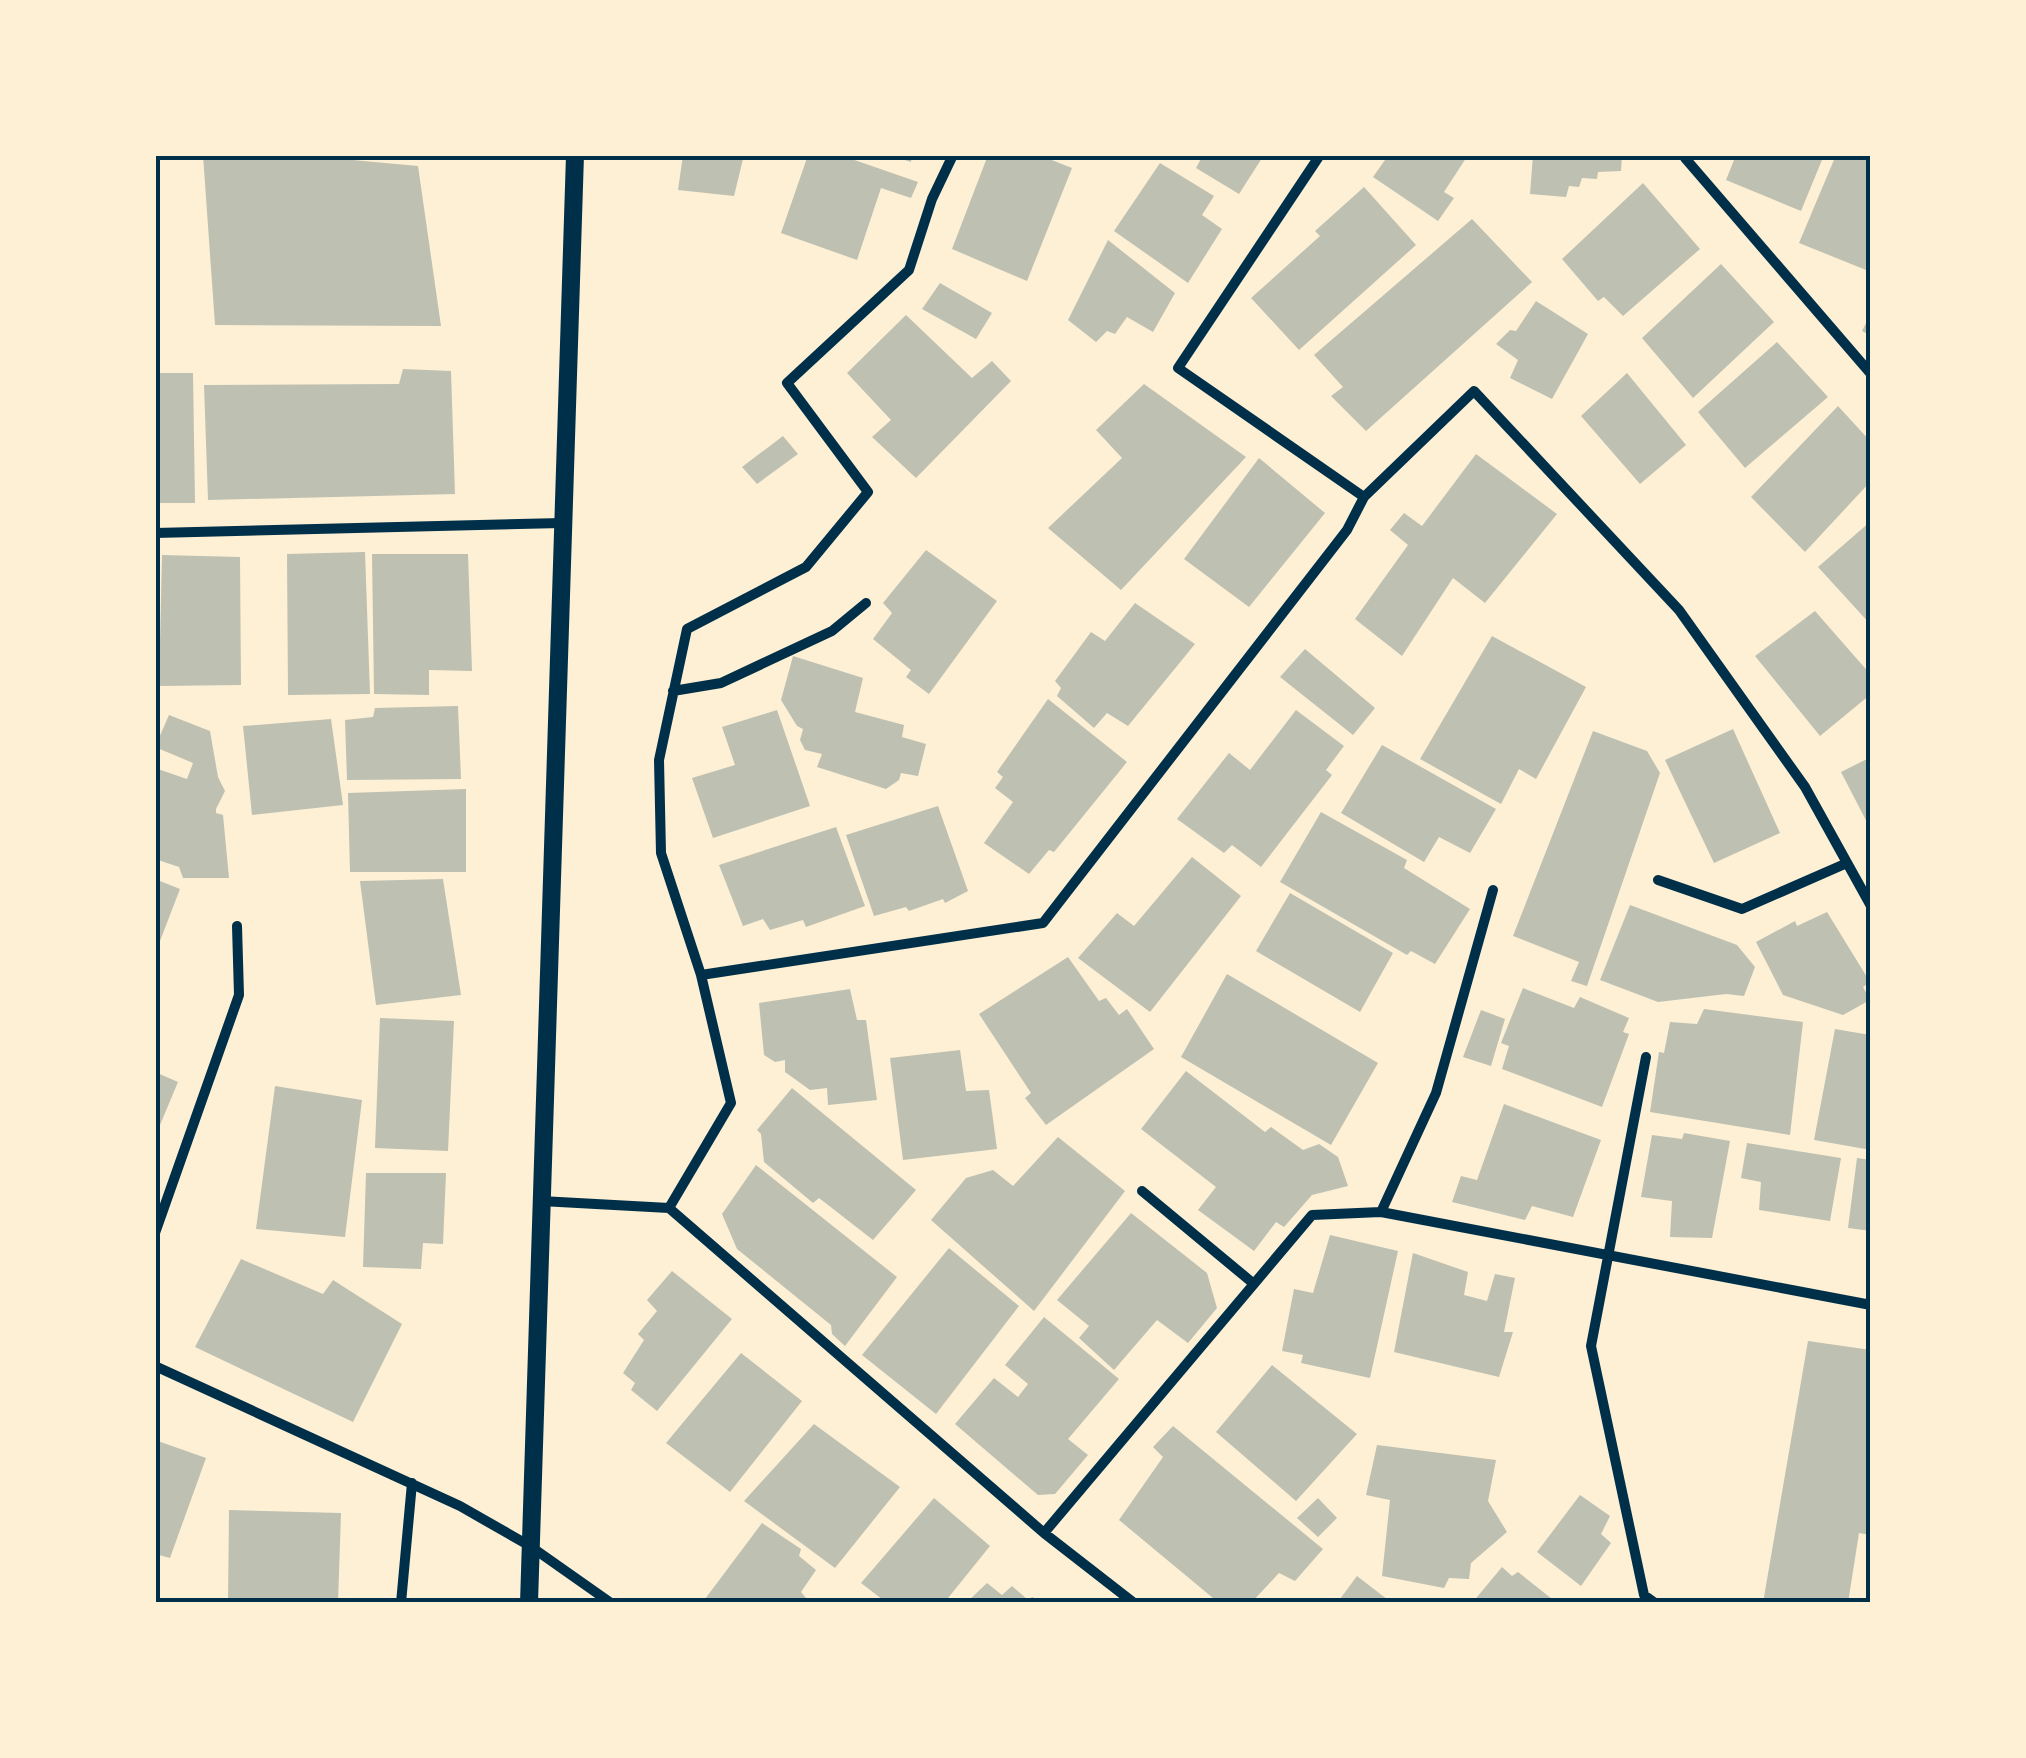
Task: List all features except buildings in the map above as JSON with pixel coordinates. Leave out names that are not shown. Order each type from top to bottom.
[{"type":"street","points":[[529,1603],[576,155]]},
{"type":"street","points":[[669,1208],[731,1103],[701,975],[660,853],[659,760],[687,629],[806,567],[868,492],[786,383],[910,270],[932,199],[952,155]]},
{"type":"street","points":[[1320,155],[1178,368],[1364,496]]},
{"type":"street","points":[[1686,155],[1871,374]]},
{"type":"street","points":[[701,975],[1043,923],[1348,530],[1364,496],[1474,391],[1679,610],[1805,787],[1871,906]]},
{"type":"street","points":[[155,534],[562,523]]},
{"type":"street","points":[[674,691],[722,683],[832,632],[866,603]]},
{"type":"street","points":[[1658,880],[1742,910],[1846,862]]},
{"type":"street","points":[[1382,1212],[1436,1093],[1493,890]]},
{"type":"street","points":[[155,1232],[239,995],[237,926]]},
{"type":"street","points":[[1646,1057],[1591,1346],[1644,1595],[1656,1603]]},
{"type":"street","points":[[1142,1191],[1254,1284]]},
{"type":"street","points":[[541,1201],[669,1208],[1044,1533],[1134,1603]]},
{"type":"street","points":[[1044,1533],[1312,1215],[1382,1212],[1871,1305]]},
{"type":"street","points":[[155,1366],[460,1506],[530,1546],[611,1603]]},
{"type":"street","points":[[401,1603],[412,1483]]}]
